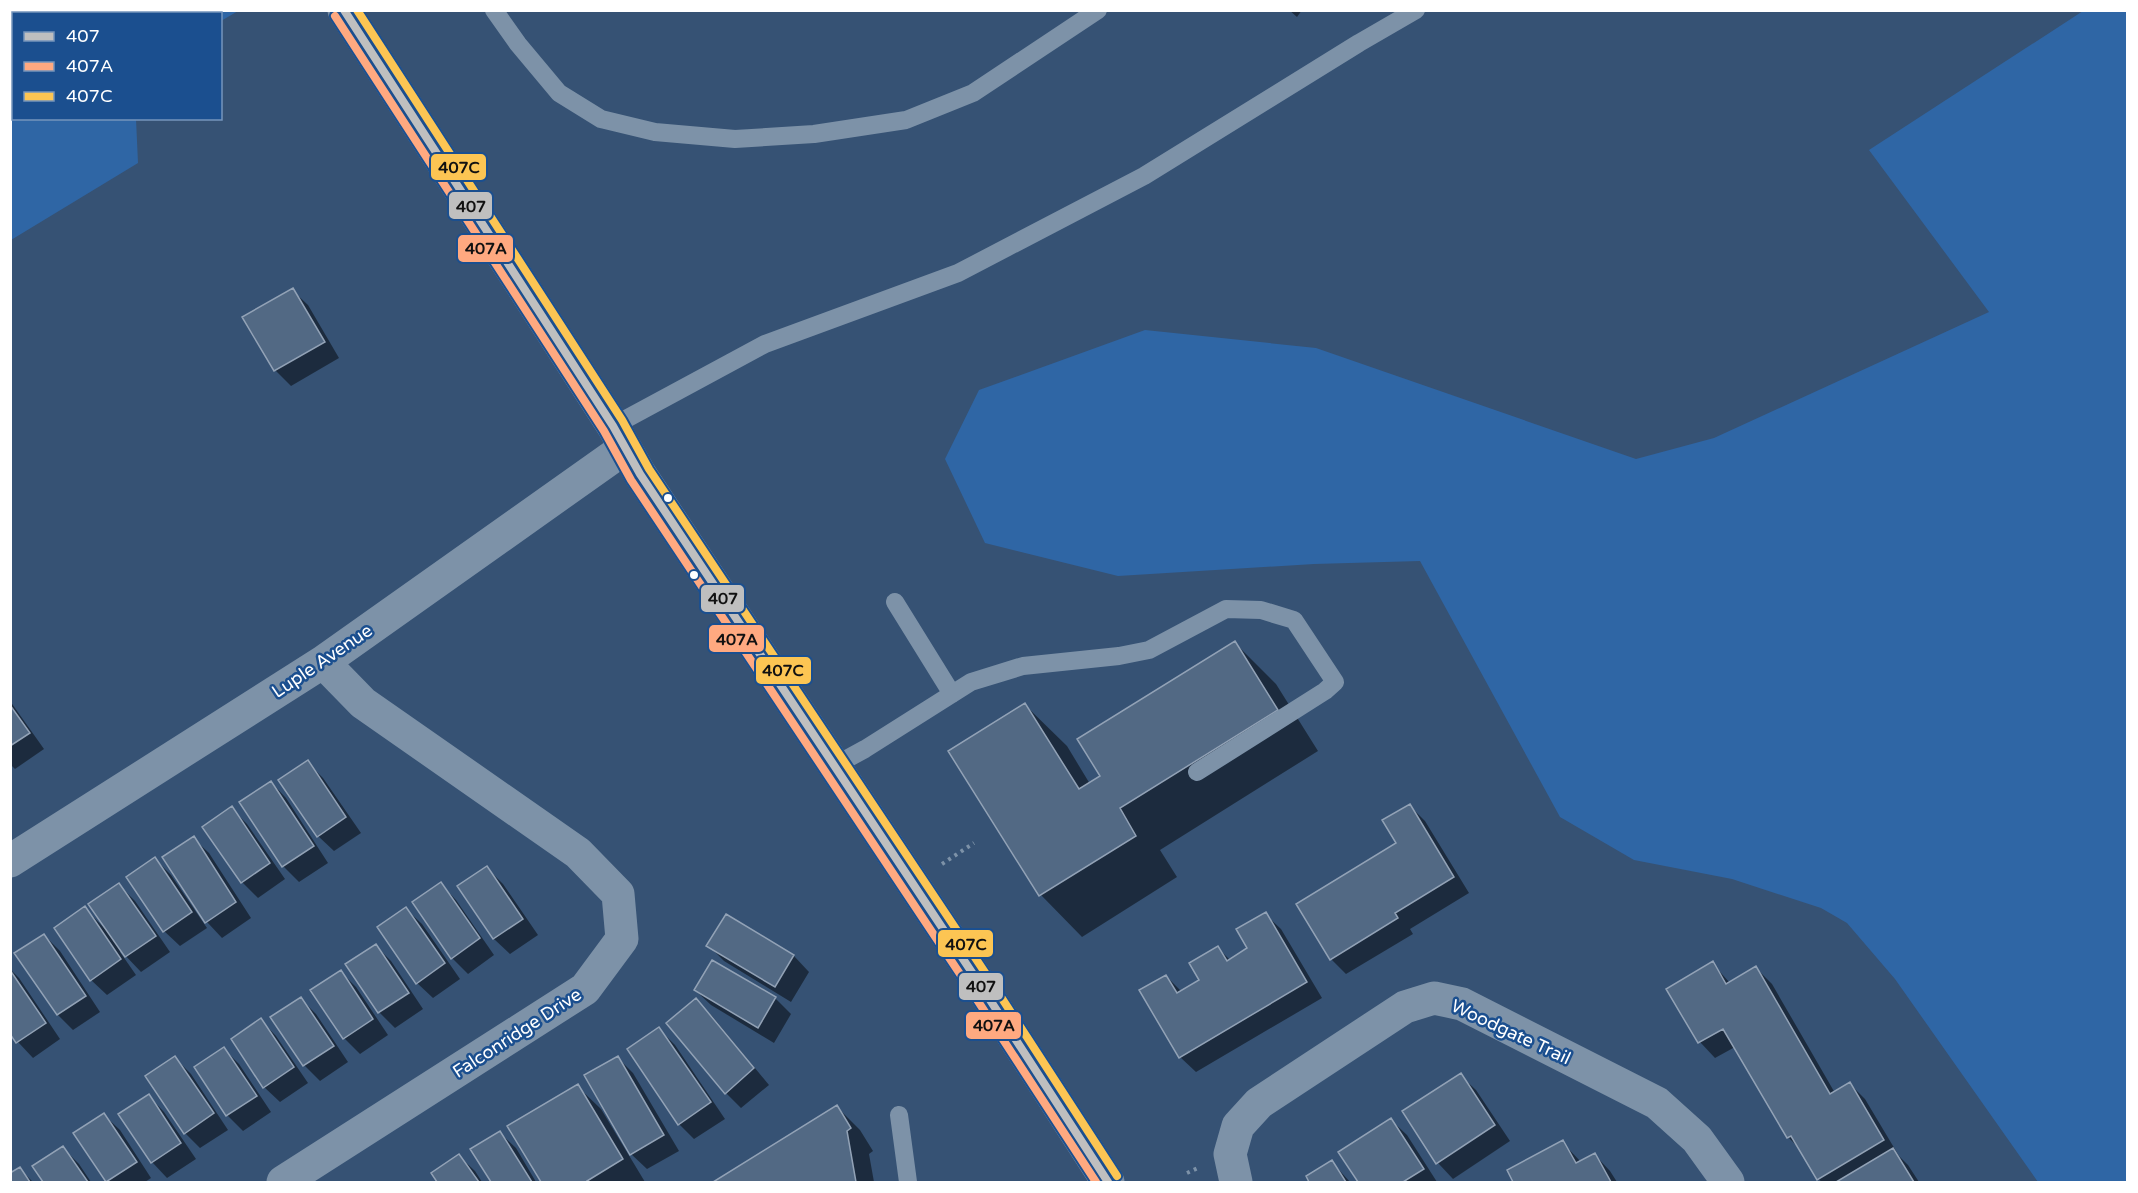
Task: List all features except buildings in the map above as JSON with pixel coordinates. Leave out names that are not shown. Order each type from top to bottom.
[{"type":"main road","points":[[344,10],[619,437],[1108,1182]]},
{"type":"street","name":"Luple Avenue","points":[[10,861],[323,662],[619,437]]},
{"type":"street","name":"Falconridge Drive","points":[[283,1182],[585,989],[622,939],[618,894],[578,853],[363,703],[323,662]]},
{"type":"street","name":"Woodgate Trail","points":[[1236,1182],[1230,1154],[1232,1145],[1238,1126],[1259,1103],[1405,1007],[1434,998],[1461,1004],[1657,1102],[1696,1138],[1728,1182]]},
{"type":"lane","points":[[494,10],[518,44],[559,93],[601,119],[655,132],[735,139],[814,134],[906,120],[973,93],[1098,10]]},
{"type":"lane","points":[[619,437],[765,344],[958,273],[1144,176],[1416,10]]},
{"type":"lane","points":[[895,602],[952,694]]},
{"type":"lane","points":[[834,766],[866,749],[971,682],[1023,666],[1119,656],[1149,650],[1226,609],[1261,610],[1294,620],[1335,682],[1197,772]]},
{"type":"lane","points":[[899,1115],[908,1182]]},
{"type":"path","points":[[942,864],[974,843]]},
{"type":"shaded area","points":[[11,10],[238,11],[222,20],[222,12],[12,12],[12,120],[136,120],[138,163],[11,240]]},
{"type":"shaded area","points":[[2083,11],[2128,11],[2127,1182],[2038,1182],[1895,979],[1847,923],[1821,908],[1732,879],[1634,860],[1560,817],[1420,561],[1314,564],[1118,576],[985,543],[945,459],[979,390],[1145,330],[1316,348],[1636,459],[1714,438],[1989,312],[1869,150]]},
{"type":"transit line","name":"407","points":[[344,10],[613,426],[640,474],[981,986],[1108,1182]]},
{"type":"transit line","name":"407C","points":[[357,10],[622,420],[649,469],[990,980],[1117,1176]]},
{"type":"transit line","name":"407A","points":[[335,16],[604,431],[631,480],[1096,1182]]}]
